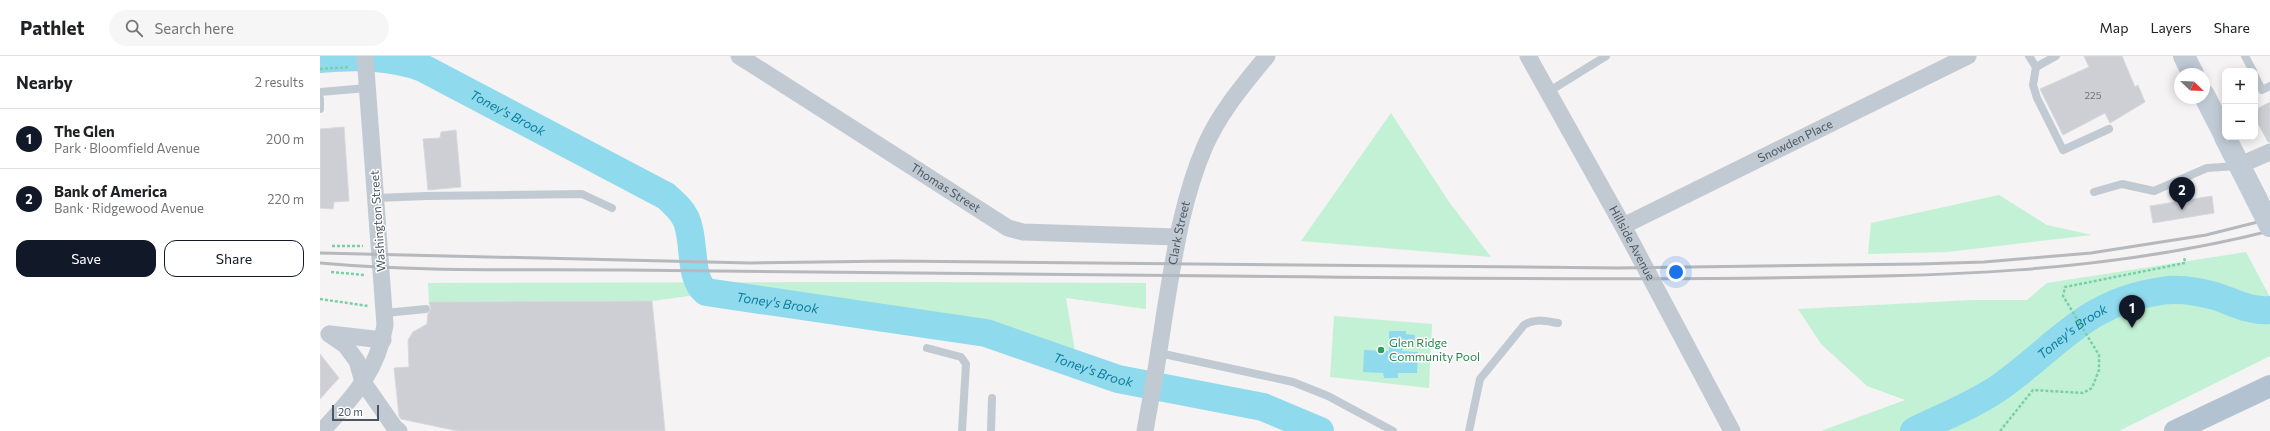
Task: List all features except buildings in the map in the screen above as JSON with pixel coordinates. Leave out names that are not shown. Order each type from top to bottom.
[{"type":"main road","points":[[2175,431],[2270,386]]},
{"type":"street","name":"Thomas Street","points":[[739,56],[1008,228],[1023,232],[1177,237]]},
{"type":"street","name":"Clark Street","points":[[1145,431],[1177,237],[1185,201],[1206,145],[1226,109],[1267,56]]},
{"type":"street","name":"Hillside Avenue","points":[[1528,56],[1623,226],[1732,431]]},
{"type":"street","name":"Snowden Place","points":[[1623,226],[1968,56]]},
{"type":"street","name":"Washington Street","points":[[322,431],[342,409],[363,382],[378,356],[383,340],[379,309],[376,198],[365,63]]},
{"type":"street","points":[[2208,104],[2222,131]]},
{"type":"street","points":[[2227,140],[2270,226]]},
{"type":"street","points":[[2240,165],[2270,152]]},
{"type":"street","points":[[325,333],[383,340]]},
{"type":"street","points":[[325,333],[345,345],[357,361],[363,382],[396,430]]},
{"type":"lane","points":[[1548,92],[1606,56]]},
{"type":"lane","points":[[2029,56],[2036,67],[2033,85],[2037,98],[2063,150],[2109,129]]},
{"type":"lane","points":[[2036,67],[2056,56]]},
{"type":"lane","points":[[2245,56],[2251,68]]},
{"type":"lane","points":[[2258,82],[2262,90],[2270,86]]},
{"type":"lane","points":[[320,92],[367,88]]},
{"type":"lane","points":[[320,99],[320,108]]},
{"type":"lane","points":[[2094,192],[2122,184],[2154,191],[2207,168],[2240,165]]},
{"type":"lane","points":[[376,198],[582,194],[612,208]]},
{"type":"lane","points":[[379,309],[426,309]]},
{"type":"lane","points":[[1469,431],[1477,386],[1484,372],[1524,325],[1531,321],[1540,320],[1558,323]]},
{"type":"lane","points":[[927,348],[961,357],[966,364],[962,431]]},
{"type":"lane","points":[[1159,353],[1294,382],[1328,396],[1394,431]]},
{"type":"lane","points":[[991,431],[992,398]]},
{"type":"path","points":[[320,69],[349,67]]},
{"type":"path","points":[[332,246],[364,246]]},
{"type":"path","points":[[2000,431],[2033,390],[2083,393],[2092,388],[2099,370],[2099,355],[2068,305],[2064,296],[2065,287],[2185,263],[2184,256]]},
{"type":"path","points":[[331,272],[365,275]]},
{"type":"path","points":[[320,299],[379,309]]},
{"type":"green space","points":[[1391,113],[1449,202],[1491,257],[1301,241]]},
{"type":"green space","points":[[1999,195],[2047,225],[2092,235],[1947,252],[1868,254],[1871,223]]},
{"type":"green space","points":[[2246,252],[2270,297],[2270,356],[2119,431],[1821,431],[1905,400],[1867,386],[1821,344],[1798,309],[1972,300],[2027,300],[2047,283]]},
{"type":"green space","points":[[428,283],[1146,283],[1146,309],[1066,298],[1075,351],[1067,367],[979,335],[689,296],[652,301],[429,302]]},
{"type":"green space","name":"Glen Ridge Community Pool","points":[[1334,316],[1432,324],[1429,388],[1330,377]]},
{"type":"water","points":[[1389,331],[1406,331],[1406,334],[1415,335],[1414,344],[1409,344],[1409,347],[1403,347],[1402,351],[1418,352],[1417,373],[1398,373],[1398,378],[1384,378],[1383,373],[1363,372],[1364,350],[1389,351]]},
{"type":"waterway","name":"Toney's Brook","points":[[320,59],[346,57],[385,59],[423,68],[666,196],[680,209],[686,219],[691,238],[694,269],[700,286],[706,292],[986,333],[1118,379],[1263,407],[1320,431]]},
{"type":"waterway","name":"Toney's Brook","points":[[1914,431],[1969,405],[2000,387],[2092,315],[2112,305],[2135,297],[2168,290],[2188,290],[2215,296],[2256,310],[2270,310]]},
{"type":"railway","points":[[320,253],[750,263],[894,261],[1617,268],[1919,264],[1984,262],[2091,253],[2206,235],[2270,219]]},
{"type":"railway","points":[[320,263],[396,268],[472,270],[624,270],[924,274],[1560,279],[1696,279],[1892,276],[1955,274],[2081,264],[2143,256],[2206,245],[2270,231]]},
{"type":"place","name":"Bank of America","points":[[2182,210]]},
{"type":"place","name":"The Glen","points":[[2132,328]]},
{"type":"place","name":"Glen Ridge Community Pool","points":[[1381,350]]}]
